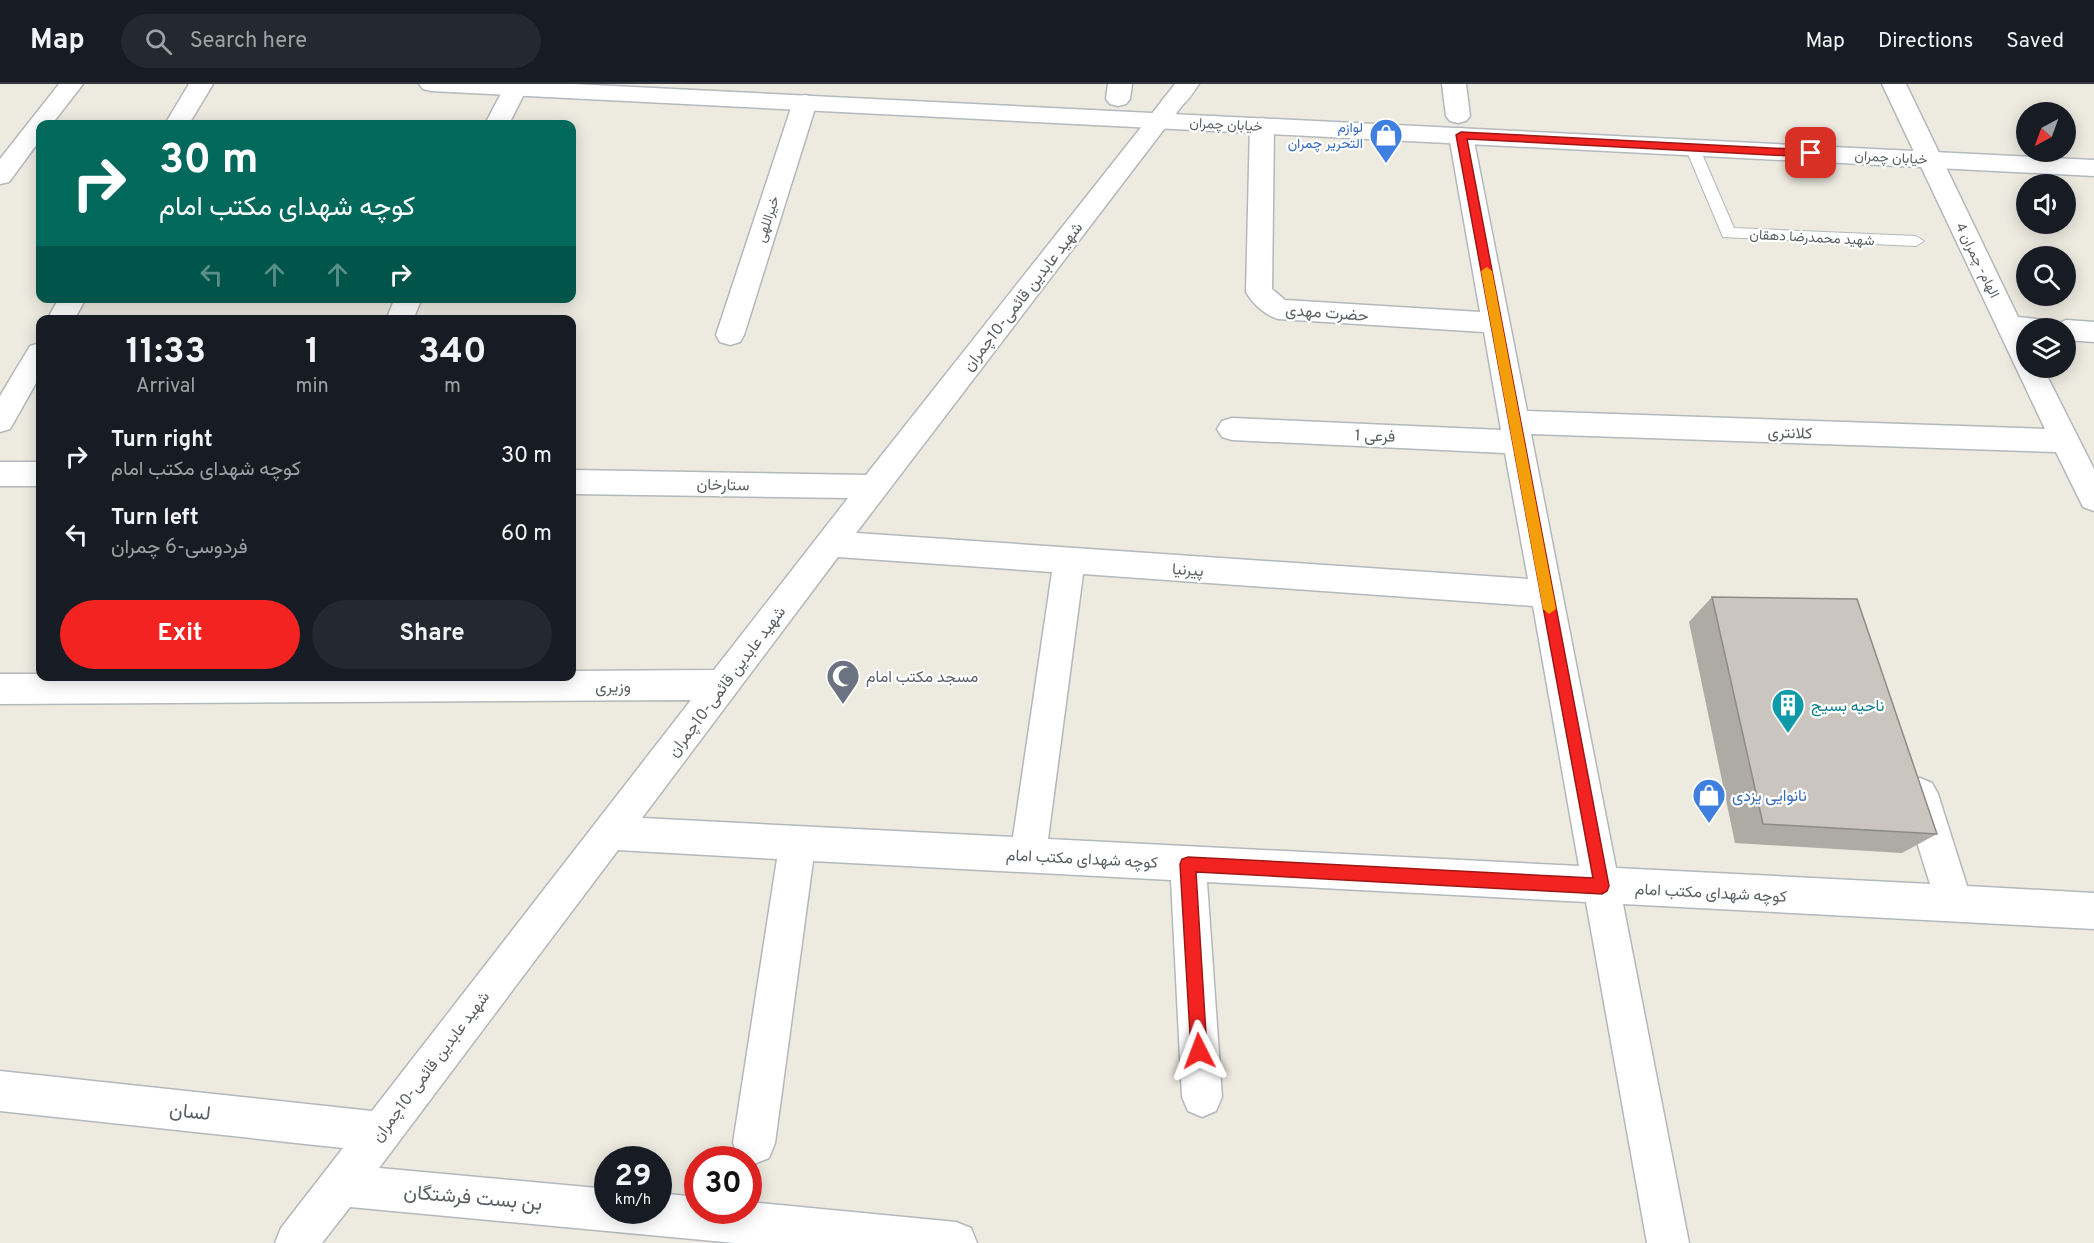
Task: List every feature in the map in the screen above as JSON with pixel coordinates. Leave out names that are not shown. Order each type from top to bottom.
[{"type":"street","points":[[43,120],[71,84]]},
{"type":"street","points":[[179,120],[201,84]]},
{"type":"street","name":"خیابان چمران","points":[[430,84],[516,88],[1173,102],[1692,147],[1925,149],[2016,145]]},
{"type":"street","points":[[1454,84],[1546,594],[1668,1243]]},
{"type":"street","name":"الهام- چمران 4","points":[[1894,84],[2016,339]]},
{"type":"street","points":[[499,120],[516,88]]},
{"type":"street","name":"خیابان چمران","points":[[811,93],[1119,92],[1173,102],[1262,126],[1460,126],[1925,149],[2094,168]]},
{"type":"street","name":"خیراللهی","points":[[729,335],[811,93]]},
{"type":"street","name":"شهید عابدین قائمی-10چمران","points":[[296,1243],[722,685],[1173,102]]},
{"type":"street","name":"حضرت مهدی","points":[[1262,126],[1259,292],[1278,309],[1496,323]]},
{"type":"street","points":[[0,176],[36,129]]},
{"type":"street","points":[[2076,147],[2094,148]]},
{"type":"street","points":[[2010,326],[2016,326]]},
{"type":"street","points":[[2076,331],[2094,332]]},
{"type":"street","points":[[0,421],[36,360]]},
{"type":"street","points":[[2035,378],[2094,499]]},
{"type":"street","name":"فرعی 1","points":[[1232,429],[1517,432]]},
{"type":"street","name":"کلانتری","points":[[1517,432],[2065,441]]},
{"type":"street","points":[[0,474],[36,474]]},
{"type":"street","name":"ستارخان","points":[[576,482],[875,487]]},
{"type":"street","name":"پیرنیا","points":[[831,544],[1546,594]]},
{"type":"street","points":[[1028,855],[1069,561]]},
{"type":"street","name":"وزیری","points":[[0,689],[722,685]]},
{"type":"street","points":[[1909,760],[1954,904]]},
{"type":"street","name":"کوچه شهدای مکتب امام","points":[[609,833],[2094,911]]},
{"type":"street","points":[[754,1143],[797,843]]},
{"type":"street","points":[[1188,864],[1202,1097]]},
{"type":"street","name":"لسان","points":[[0,1091],[380,1132]]},
{"type":"street","name":"بن بست فرشتگان","points":[[339,1185],[594,1209]]},
{"type":"street","name":"بن بست فرشتگان","points":[[672,1216],[956,1243]]},
{"type":"lane","name":"شهید محمدرضا دهقان","points":[[1692,147],[1728,233],[1916,241]]},
{"type":"building","name":"ناحیه بسیج","points":[[1712,597],[1857,599],[1937,834],[1763,824]]},
{"type":"slow traffic","points":[[1487,271],[1549,609]]},
{"type":"place","name":"لوازم التحریر چمران","points":[[1386,164]]},
{"type":"place","name":"مسجد مکتب امام","points":[[843,705]]},
{"type":"place","name":"ناحیه بسیج","points":[[1788,734]]},
{"type":"place","name":"نانوایی یزدی","points":[[1709,824]]},
{"type":"route","points":[[1199,1051],[1188,864],[1602,886],[1461,135],[1811,153]]}]
